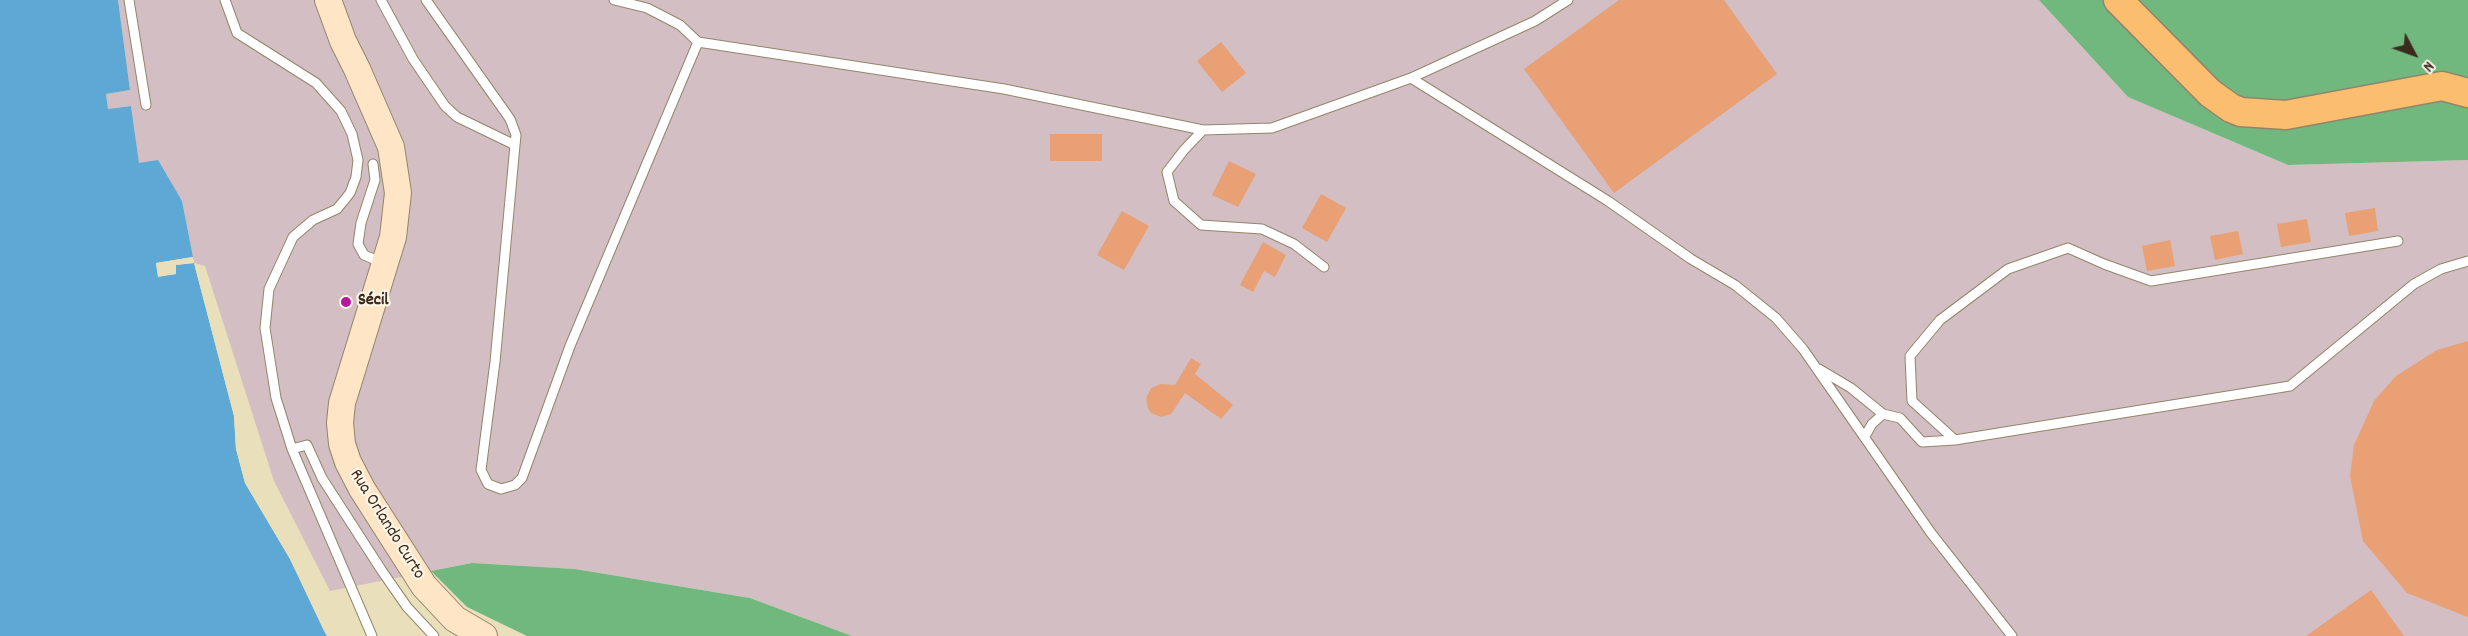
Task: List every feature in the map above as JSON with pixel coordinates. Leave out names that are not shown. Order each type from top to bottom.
[{"type":"main road","name":"Rua Orlando Curto","points":[[309,0],[327,43],[374,110]]},
{"type":"main road","name":"Rua Orlando Curto","points":[[328,0],[342,41],[357,69],[391,147],[397,180],[396,219],[385,264],[342,403],[340,423],[342,444],[348,462],[362,489],[424,586],[455,619],[484,636]]},
{"type":"main road","points":[[2118,0],[2210,93],[2231,108],[2241,112],[2286,115],[2442,86],[2468,93]]},
{"type":"lane","points":[[129,0],[146,105]]},
{"type":"lane","points":[[225,0],[237,33],[316,83],[341,111],[352,134],[358,160],[356,177],[350,193],[337,209],[314,220],[293,237],[269,289],[265,328],[276,398],[292,449],[372,636]]},
{"type":"lane","points":[[337,0],[357,69]]},
{"type":"lane","points":[[381,0],[413,59],[445,106],[457,117],[515,145]]},
{"type":"lane","points":[[426,0],[510,119],[516,135],[495,362],[480,470],[488,484],[501,489],[515,485],[522,478],[570,346],[698,42]]},
{"type":"lane","points":[[614,0],[647,8],[680,25],[698,42],[1004,89],[1203,130],[1272,128],[1411,78],[1535,21],[1568,0]]},
{"type":"lane","points":[[1411,78],[1608,201],[1691,259],[1735,285],[1776,318],[1816,368],[1931,532],[2012,636]]},
{"type":"lane","points":[[1203,130],[1167,172],[1174,201],[1201,225],[1262,229],[1294,244],[1324,267]]},
{"type":"lane","points":[[373,164],[373,187],[361,223],[358,244],[364,255],[385,264]]},
{"type":"lane","points":[[1955,440],[1912,401],[1910,356],[1940,320],[2008,269],[2068,248],[2151,281],[2398,241]]},
{"type":"lane","points":[[1816,368],[1851,388],[1883,414],[1900,418],[1922,442],[1955,440],[2290,386],[2414,284],[2441,269],[2468,261]]},
{"type":"lane","points":[[1865,436],[1872,424],[1883,414]]},
{"type":"lane","points":[[292,449],[307,445],[322,478],[382,572],[407,607],[434,636]]},
{"type":"shaded area","points":[[118,0],[2039,0],[2128,97],[2288,165],[2468,160],[2468,636],[852,636],[750,598],[575,569],[472,563],[330,591],[274,481],[205,266],[194,263],[182,201],[139,164],[131,106],[108,109],[106,94],[130,90]]},
{"type":"green space","points":[[2039,0],[2468,0],[2468,160],[2288,165],[2128,97]]},
{"type":"green space","points":[[472,563],[575,569],[750,598],[852,636],[527,636],[467,607],[431,571]]},
{"type":"water","points":[[0,0],[118,0],[130,90],[106,94],[108,109],[131,106],[139,163],[158,160],[182,201],[193,257],[156,263],[158,276],[176,274],[175,265],[194,263],[234,416],[236,449],[245,483],[290,559],[327,636],[0,636]]},
{"type":"pier","points":[[193,257],[194,263],[176,265],[176,274],[158,277],[156,263]]},
{"type":"pier","points":[[194,263],[197,264],[237,416],[239,449],[248,482],[293,557],[330,636],[327,636],[324,631],[290,559],[245,483],[236,449],[234,416]]},
{"type":"building","points":[[1619,0],[1724,0],[1777,74],[1614,193],[1524,69]]},
{"type":"building","points":[[1221,42],[1246,73],[1222,92],[1197,61]]},
{"type":"building","points":[[1050,134],[1102,134],[1102,161],[1050,161]]},
{"type":"building","points":[[1229,161],[1256,174],[1238,207],[1212,195]]},
{"type":"building","points":[[1321,194],[1346,208],[1327,242],[1302,228]]},
{"type":"building","points":[[2375,208],[2378,231],[2349,236],[2345,213]]},
{"type":"building","points":[[1122,211],[1149,226],[1124,270],[1097,255]]},
{"type":"building","points":[[2307,219],[2311,242],[2281,247],[2277,224]]},
{"type":"building","points":[[2238,231],[2243,254],[2215,260],[2210,236]]},
{"type":"building","points":[[2170,240],[2175,266],[2147,271],[2142,246]]},
{"type":"building","points":[[1263,242],[1286,255],[1275,277],[1264,271],[1253,292],[1240,285]]},
{"type":"building","points":[[2468,341],[2468,617],[2407,593],[2363,541],[2350,476],[2354,445],[2374,401],[2396,376],[2437,350]]},
{"type":"building","points":[[1191,358],[1201,364],[1195,374],[1233,405],[1221,419],[1185,393],[1171,414],[1161,417],[1151,413],[1146,398],[1151,388],[1161,384],[1175,385]]},
{"type":"building","points":[[2371,590],[2404,636],[2306,636]]},
{"type":"place","name":"Sécil","points":[[346,302]]}]
